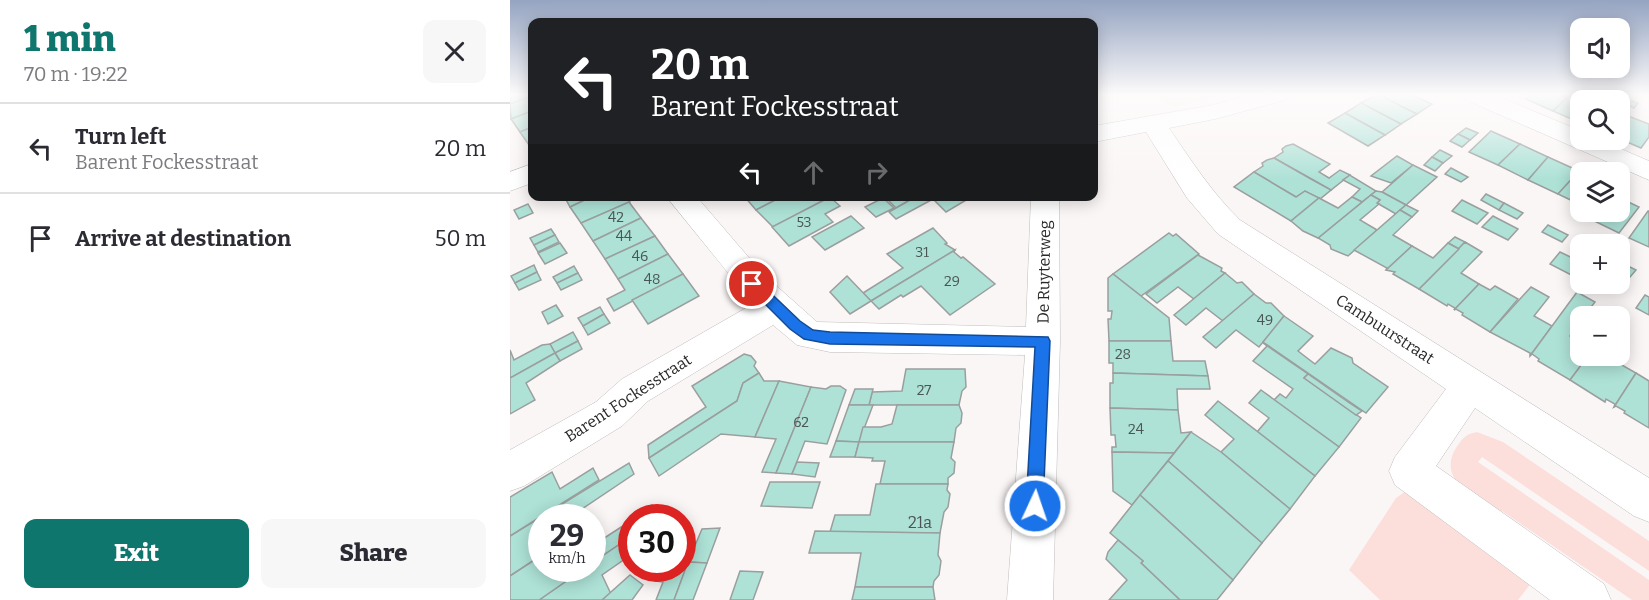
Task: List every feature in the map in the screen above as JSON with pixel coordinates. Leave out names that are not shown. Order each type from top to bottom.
[{"type":"street","points":[[1098,133],[1159,123]]},
{"type":"street","points":[[1538,123],[1649,171]]},
{"type":"street","name":"Cambuurstraat","points":[[1154,124],[1214,214],[1229,227],[1649,502]]},
{"type":"street","points":[[510,182],[528,175]]},
{"type":"street","points":[[684,201],[752,284],[795,325],[809,335],[830,338],[1043,341]]},
{"type":"street","name":"De Ruyterweg","points":[[1030,600],[1043,341],[1045,201]]},
{"type":"street","name":"Barent Fockesstraat","points":[[510,472],[609,414],[635,390],[777,306]]},
{"type":"street","points":[[1470,385],[1409,471],[1588,600]]},
{"type":"shaded area","points":[[1477,432],[1503,442],[1649,541],[1649,571],[1482,457],[1478,462],[1649,580],[1649,600],[1632,600],[1502,511],[1497,518],[1470,497],[1455,479],[1451,470],[1451,459],[1462,440]]},
{"type":"shaded area","points":[[1406,491],[1535,578],[1518,600],[1380,600],[1349,570],[1396,498]]},
{"type":"building","points":[[514,123],[528,123],[528,129],[520,132]]},
{"type":"building","points":[[1328,123],[1363,123],[1385,135],[1368,146]]},
{"type":"building","points":[[1363,123],[1401,124],[1385,135]]},
{"type":"building","points":[[1630,123],[1649,124],[1649,137],[1641,148],[1630,143]]},
{"type":"building","points":[[1466,128],[1478,133],[1470,140],[1458,134]]},
{"type":"building","points":[[528,129],[528,144],[520,132]]},
{"type":"building","points":[[1491,131],[1520,144],[1498,165],[1469,152]]},
{"type":"building","points":[[1458,134],[1470,140],[1462,147],[1450,141]]},
{"type":"building","points":[[1293,144],[1330,164],[1319,172],[1329,178],[1340,170],[1350,175],[1331,190],[1274,158],[1283,152],[1282,149],[1286,146]]},
{"type":"building","points":[[1520,144],[1548,157],[1528,180],[1498,165]]},
{"type":"building","points":[[1440,150],[1452,156],[1443,163],[1432,157]]},
{"type":"building","points":[[1397,156],[1413,165],[1391,183],[1371,176]]},
{"type":"building","points":[[1432,157],[1443,163],[1435,171],[1424,165]]},
{"type":"building","points":[[1548,157],[1570,167],[1570,181],[1558,194],[1528,180]]},
{"type":"building","points":[[1274,158],[1331,190],[1320,199],[1305,191],[1296,197],[1254,172],[1263,166],[1262,163]]},
{"type":"building","points":[[1413,165],[1437,177],[1406,205],[1382,192]]},
{"type":"building","points":[[1451,168],[1468,177],[1461,182],[1445,174]]},
{"type":"building","points":[[1254,172],[1296,197],[1305,191],[1319,198],[1291,221],[1234,187]]},
{"type":"building","points":[[1350,175],[1376,191],[1362,202],[1352,197],[1360,189],[1343,180]]},
{"type":"building","points":[[1570,181],[1570,200],[1558,194]]},
{"type":"building","points":[[1376,191],[1406,205],[1396,214],[1377,203],[1380,200],[1371,195]]},
{"type":"building","points":[[1486,194],[1504,203],[1499,210],[1481,200]]},
{"type":"building","points":[[1371,195],[1380,200],[1377,203],[1379,204],[1360,220],[1377,230],[1348,256],[1331,249],[1330,245],[1318,238]]},
{"type":"building","points":[[1352,197],[1362,202],[1318,238],[1303,231],[1291,221],[1319,198],[1338,208]]},
{"type":"building","points":[[1462,200],[1488,213],[1477,224],[1452,211]]},
{"type":"building","points":[[567,201],[583,201],[570,207]]},
{"type":"building","points":[[583,201],[630,202],[581,223],[570,207]]},
{"type":"building","points":[[748,201],[773,201],[756,210]]},
{"type":"building","points":[[773,201],[822,201],[773,227],[756,210]]},
{"type":"building","points":[[822,201],[834,201],[840,206],[825,214],[833,222],[789,246],[772,227]]},
{"type":"building","points":[[877,201],[886,201],[894,208],[876,217],[865,207]]},
{"type":"building","points":[[889,201],[908,201],[896,208]]},
{"type":"building","points":[[908,201],[929,201],[896,219],[889,212]]},
{"type":"building","points":[[935,201],[965,201],[946,212]]},
{"type":"building","points":[[629,202],[641,218],[593,241],[581,223]]},
{"type":"building","points":[[1504,203],[1523,213],[1517,219],[1499,210]]},
{"type":"building","points":[[1630,203],[1639,207],[1630,219]]},
{"type":"building","points":[[528,204],[533,213],[519,219],[514,210]]},
{"type":"building","points":[[1406,205],[1418,211],[1412,217],[1400,210]]},
{"type":"building","points":[[1400,210],[1412,217],[1393,235],[1412,246],[1386,270],[1387,268],[1354,250]]},
{"type":"building","points":[[1648,211],[1649,211],[1649,247],[1630,237]]},
{"type":"building","points":[[851,216],[864,228],[825,250],[812,237]]},
{"type":"building","points":[[1493,216],[1518,229],[1508,240],[1482,227]]},
{"type":"building","points":[[641,218],[655,236],[605,259],[593,241]]},
{"type":"building","points":[[1596,222],[1627,222],[1619,233]]},
{"type":"building","points":[[1548,225],[1568,235],[1562,242],[1542,232]]},
{"type":"building","points":[[933,228],[947,243],[945,244],[955,250],[871,301],[863,293],[903,268],[887,254]]},
{"type":"building","points":[[551,229],[555,235],[534,245],[530,238]]},
{"type":"building","points":[[1169,233],[1173,236],[1176,234],[1199,254],[1141,296],[1113,274]]},
{"type":"building","points":[[555,235],[559,242],[538,252],[534,245]]},
{"type":"building","points":[[655,236],[668,254],[618,279],[605,259]]},
{"type":"building","points":[[1455,237],[1465,242],[1459,249],[1448,243]]},
{"type":"building","points":[[1465,242],[1482,252],[1461,273],[1479,284],[1454,310],[1455,308],[1448,304],[1447,306],[1419,289]]},
{"type":"building","points":[[560,243],[567,253],[545,264],[538,253]]},
{"type":"building","points":[[1448,243],[1459,249],[1419,289],[1393,274],[1395,272],[1386,270],[1412,246],[1433,258]]},
{"type":"building","points":[[955,250],[954,252],[961,258],[963,257],[995,284],[950,315],[921,286],[879,309],[871,301]]},
{"type":"building","points":[[1560,252],[1570,257],[1570,274],[1550,264]]},
{"type":"building","points":[[668,254],[683,274],[614,311],[607,299],[625,290],[618,279]]},
{"type":"building","points":[[1198,255],[1222,268],[1221,271],[1225,273],[1194,299],[1178,287],[1157,303],[1146,294]]},
{"type":"building","points":[[534,265],[537,272],[515,283],[511,276]]},
{"type":"building","points":[[574,266],[578,273],[557,283],[553,277]]},
{"type":"building","points":[[1630,267],[1636,270],[1630,277]]},
{"type":"building","points":[[537,272],[541,280],[519,290],[515,283]]},
{"type":"building","points":[[578,273],[582,280],[561,290],[557,283]]},
{"type":"building","points":[[1225,273],[1237,283],[1242,282],[1254,294],[1223,321],[1206,308],[1186,325],[1174,315]]},
{"type":"building","points":[[683,274],[699,296],[648,324],[632,300]]},
{"type":"building","points":[[1113,274],[1169,318],[1171,341],[1109,341],[1108,319],[1111,319],[1112,311],[1108,311],[1108,278]]},
{"type":"building","points":[[847,276],[871,301],[850,314],[830,292]]},
{"type":"building","points":[[1479,284],[1490,290],[1495,286],[1518,299],[1490,332],[1462,315],[1463,313],[1454,310]]},
{"type":"building","points":[[1531,287],[1549,297],[1534,316],[1552,326],[1530,356],[1530,353],[1490,332]]},
{"type":"building","points":[[1254,294],[1266,303],[1271,303],[1284,316],[1259,347],[1236,330],[1216,348],[1203,337]]},
{"type":"building","points":[[1576,294],[1581,294],[1595,302],[1592,306],[1570,306],[1570,366],[1580,366],[1570,380],[1538,361],[1539,359],[1532,354],[1530,356]]},
{"type":"building","points":[[1645,295],[1649,297],[1649,315],[1636,308]]},
{"type":"building","points":[[556,305],[563,316],[548,324],[542,312]]},
{"type":"building","points":[[600,307],[604,314],[583,326],[578,318]]},
{"type":"building","points":[[604,314],[610,323],[588,335],[583,326]]},
{"type":"building","points":[[1284,316],[1313,336],[1298,351],[1315,364],[1331,348],[1352,358],[1353,363],[1388,387],[1366,413],[1263,342]]},
{"type":"building","points":[[573,332],[578,341],[555,353],[550,344]]},
{"type":"building","points":[[578,341],[582,349],[560,361],[555,353]]},
{"type":"building","points":[[1109,341],[1171,341],[1173,361],[1205,361],[1208,376],[1113,373],[1113,363],[1109,363]]},
{"type":"building","points":[[1263,343],[1308,374],[1304,378],[1361,418],[1339,447],[1274,400],[1280,394],[1286,398],[1293,389],[1253,361],[1267,346]]},
{"type":"building","points":[[550,344],[555,353],[510,378],[510,350],[514,360],[542,345]]},
{"type":"building","points":[[555,353],[560,361],[526,383],[535,400],[510,414],[510,378]]},
{"type":"building","points":[[744,354],[751,356],[756,362],[754,366],[759,373],[743,383],[737,401],[649,458],[648,445],[706,407],[692,386]]},
{"type":"building","points":[[1580,366],[1624,366],[1636,373],[1614,407],[1615,404],[1606,399],[1605,402],[1570,380]]},
{"type":"building","points":[[906,369],[965,369],[966,387],[962,391],[959,405],[869,405],[872,392],[902,391]]},
{"type":"building","points":[[759,373],[764,381],[779,381],[755,437],[721,434],[659,476],[649,458],[737,401],[743,383]]},
{"type":"building","points":[[1113,373],[1208,376],[1210,389],[1177,389],[1178,410],[1110,408],[1110,383],[1113,383]]},
{"type":"building","points":[[1636,373],[1649,381],[1649,428],[1624,413],[1625,411],[1614,407]]},
{"type":"building","points":[[1308,374],[1362,411],[1356,415],[1304,378]]},
{"type":"building","points":[[779,381],[811,387],[776,473],[762,472],[776,439],[755,437]]},
{"type":"building","points":[[831,386],[840,386],[846,390],[827,444],[805,441],[792,474],[776,473],[811,387],[826,389]]},
{"type":"building","points":[[855,389],[873,389],[869,405],[849,405]]},
{"type":"building","points":[[1261,390],[1339,447],[1315,476],[1257,432],[1269,418],[1249,403]]},
{"type":"building","points":[[1218,401],[1315,476],[1290,509],[1221,452],[1234,439],[1205,415]]},
{"type":"building","points":[[849,405],[873,405],[859,442],[836,441]]},
{"type":"building","points":[[897,405],[959,405],[962,413],[961,423],[956,428],[954,442],[859,442],[863,427],[881,427],[892,424]]},
{"type":"building","points":[[1110,408],[1178,410],[1181,433],[1191,432],[1174,453],[1112,452],[1112,447],[1116,447],[1115,435],[1111,435]]},
{"type":"building","points":[[1191,432],[1221,452],[1290,509],[1262,543],[1168,461]]},
{"type":"building","points":[[836,441],[859,442],[855,457],[830,457]]},
{"type":"building","points":[[859,442],[954,442],[951,458],[955,462],[954,473],[948,478],[948,484],[880,484],[885,461],[855,457]]},
{"type":"building","points":[[1112,452],[1174,453],[1132,505],[1113,491]]},
{"type":"building","points":[[1168,461],[1262,543],[1233,580],[1140,495]]},
{"type":"building","points":[[797,462],[819,463],[815,477],[792,474]]},
{"type":"building","points":[[629,463],[634,474],[589,504],[562,504]]},
{"type":"building","points":[[593,468],[599,480],[561,504],[528,504],[528,525],[510,536],[510,497],[552,472],[560,489]]},
{"type":"building","points":[[770,482],[820,482],[812,508],[761,506]]},
{"type":"building","points":[[876,484],[948,484],[947,490],[950,494],[948,507],[944,512],[940,533],[830,532],[835,515],[870,515]]},
{"type":"building","points":[[1140,495],[1233,580],[1217,600],[1180,600],[1141,563],[1143,561],[1110,533]]},
{"type":"building","points":[[528,525],[528,564],[510,576],[510,536]]},
{"type":"building","points":[[720,528],[707,563],[696,562],[696,543],[702,529]]},
{"type":"building","points":[[618,529],[618,545],[606,554],[606,537]]},
{"type":"building","points":[[815,531],[940,533],[939,575],[933,587],[855,587],[861,553],[809,553]]},
{"type":"building","points":[[1118,540],[1143,561],[1141,563],[1180,600],[1109,600],[1127,580],[1106,559],[1108,552]]},
{"type":"building","points":[[618,545],[618,564],[606,572],[606,554]]},
{"type":"building","points":[[696,562],[707,563],[693,600],[674,600],[681,582],[696,582]]},
{"type":"building","points":[[528,564],[528,582],[565,582],[539,600],[510,600],[510,576]]},
{"type":"building","points":[[740,571],[763,572],[753,600],[730,600]]},
{"type":"building","points":[[565,582],[605,582],[611,594],[602,600],[539,600]]},
{"type":"building","points":[[622,582],[639,582],[643,585],[632,600],[602,600]]},
{"type":"building","points":[[663,582],[681,582],[674,600],[656,600]]},
{"type":"building","points":[[855,587],[933,587],[935,600],[852,600]]},
{"type":"route","points":[[752,284],[795,325],[809,335],[830,338],[1043,341],[1035,506]]}]
